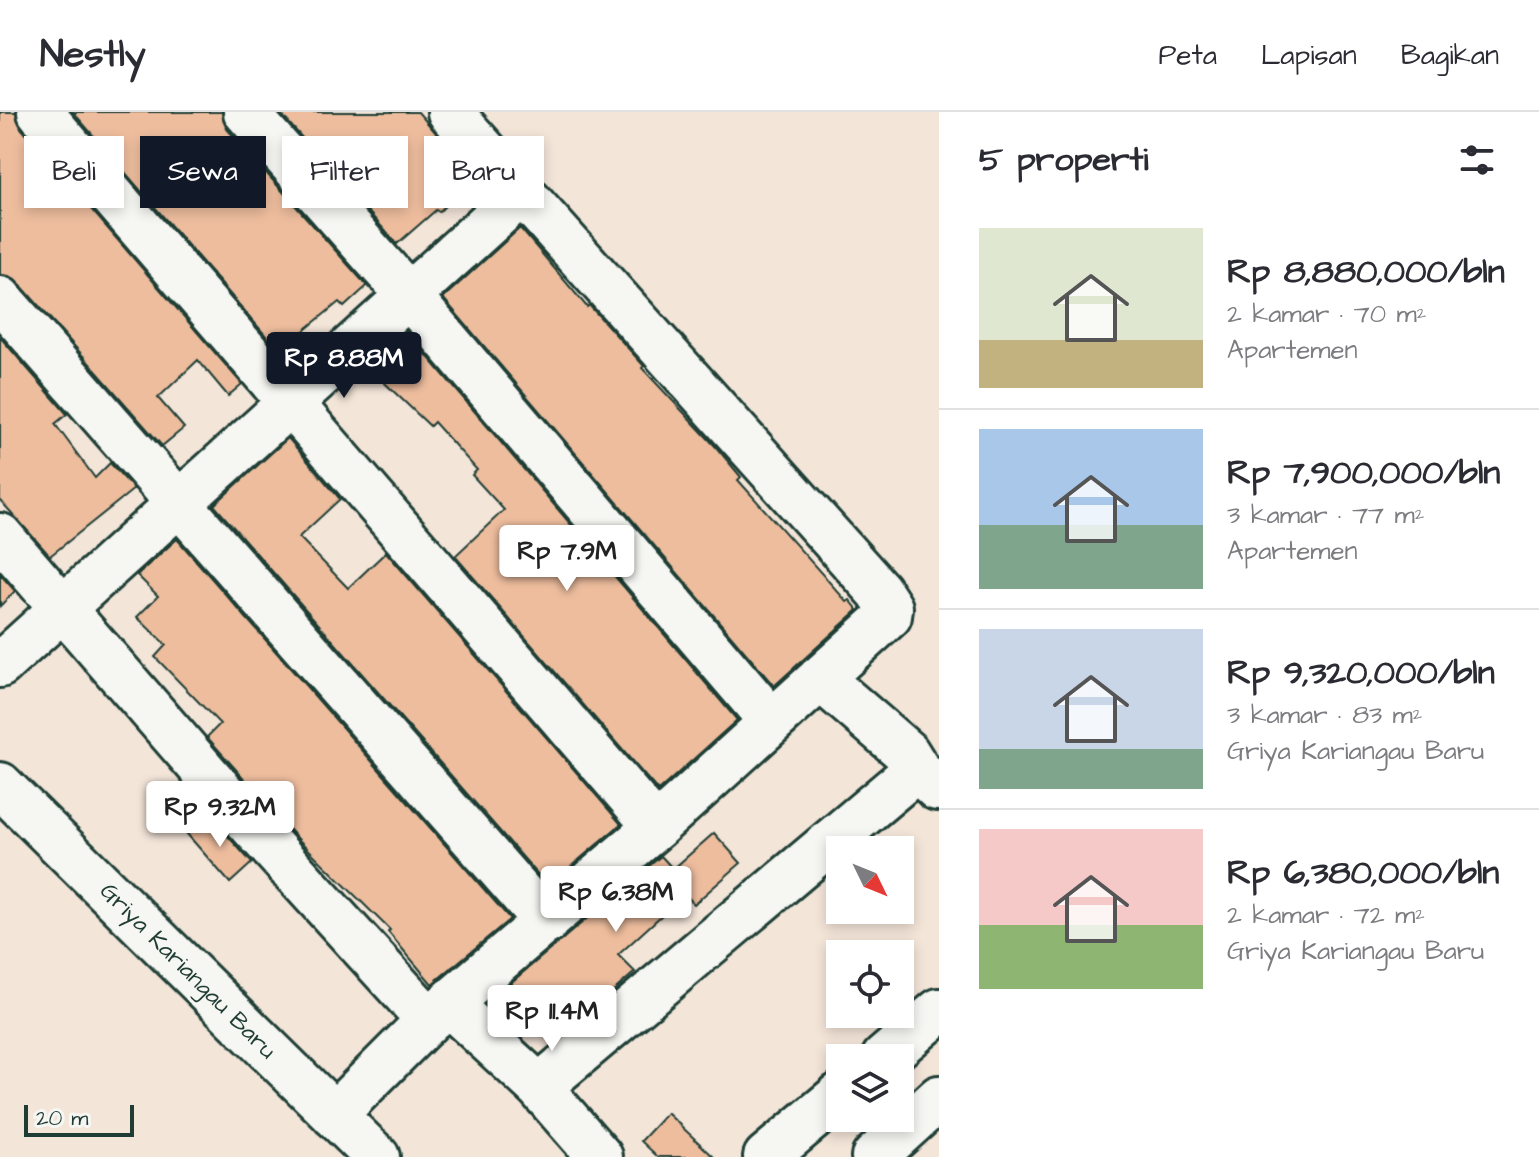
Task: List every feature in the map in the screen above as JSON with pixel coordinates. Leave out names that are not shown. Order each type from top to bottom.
[{"type":"street","points":[[40,112],[656,827]]},
{"type":"street","points":[[246,112],[409,296],[772,722]]},
{"type":"street","points":[[450,112],[471,136]]},
{"type":"street","points":[[0,665],[506,208]]},
{"type":"street","points":[[334,1115],[439,1012],[656,827],[889,616],[890,608],[869,579],[535,208]]},
{"type":"street","points":[[0,299],[546,922]]},
{"type":"street","points":[[0,536],[242,815],[439,1012],[539,1087],[600,1157]]},
{"type":"street","points":[[539,1087],[928,779],[907,753],[820,678]]},
{"type":"street","name":"Griya Kariangau Baru","points":[[0,785],[377,1157]]},
{"type":"street","points":[[900,1044],[939,1011]]},
{"type":"street","points":[[874,1157],[939,1098]]},
{"type":"street","points":[[766,1157],[826,1107]]},
{"type":"building","points":[[0,112],[16,112],[21,128],[28,136],[24,136],[24,208],[90,208],[242,384],[228,396],[198,360],[158,398],[184,428],[162,446],[19,283],[9,276],[0,275]]},
{"type":"building","points":[[73,112],[222,112],[227,129],[233,136],[140,136],[140,190],[124,171],[124,136],[94,136]]},
{"type":"building","points":[[279,112],[418,112],[439,136],[424,136],[424,208],[443,208],[439,212],[436,210],[397,244],[365,208],[408,208],[408,136],[300,136]]},
{"type":"building","points":[[266,173],[282,191],[282,208],[297,208],[367,286],[344,307],[339,302],[279,351],[156,208],[266,208]]},
{"type":"building","points":[[520,228],[587,307],[589,305],[644,366],[642,368],[716,447],[741,477],[738,480],[847,602],[850,600],[858,610],[774,686],[443,298]]},
{"type":"building","points":[[407,332],[737,720],[658,791],[455,556],[504,510],[472,475],[477,470],[434,422],[430,426],[369,368]]},
{"type":"building","points":[[0,337],[67,414],[55,424],[95,478],[110,463],[134,489],[50,556],[0,500]]},
{"type":"building","points":[[288,438],[340,499],[299,537],[348,588],[386,552],[621,824],[548,886],[214,505]]},
{"type":"building","points":[[177,539],[510,919],[432,984],[388,932],[390,930],[299,840],[207,737],[220,724],[155,657],[166,645],[137,617],[158,596],[137,575]]},
{"type":"building","points":[[0,574],[15,591],[0,606]]},
{"type":"building","points":[[209,815],[252,863],[230,883],[187,834]]},
{"type":"building","points":[[714,833],[741,863],[694,904],[685,894],[618,955],[635,972],[585,1016],[574,1004],[548,1028],[507,986],[661,856],[673,869]]},
{"type":"building","points":[[667,1113],[714,1157],[658,1157],[641,1141]]}]
